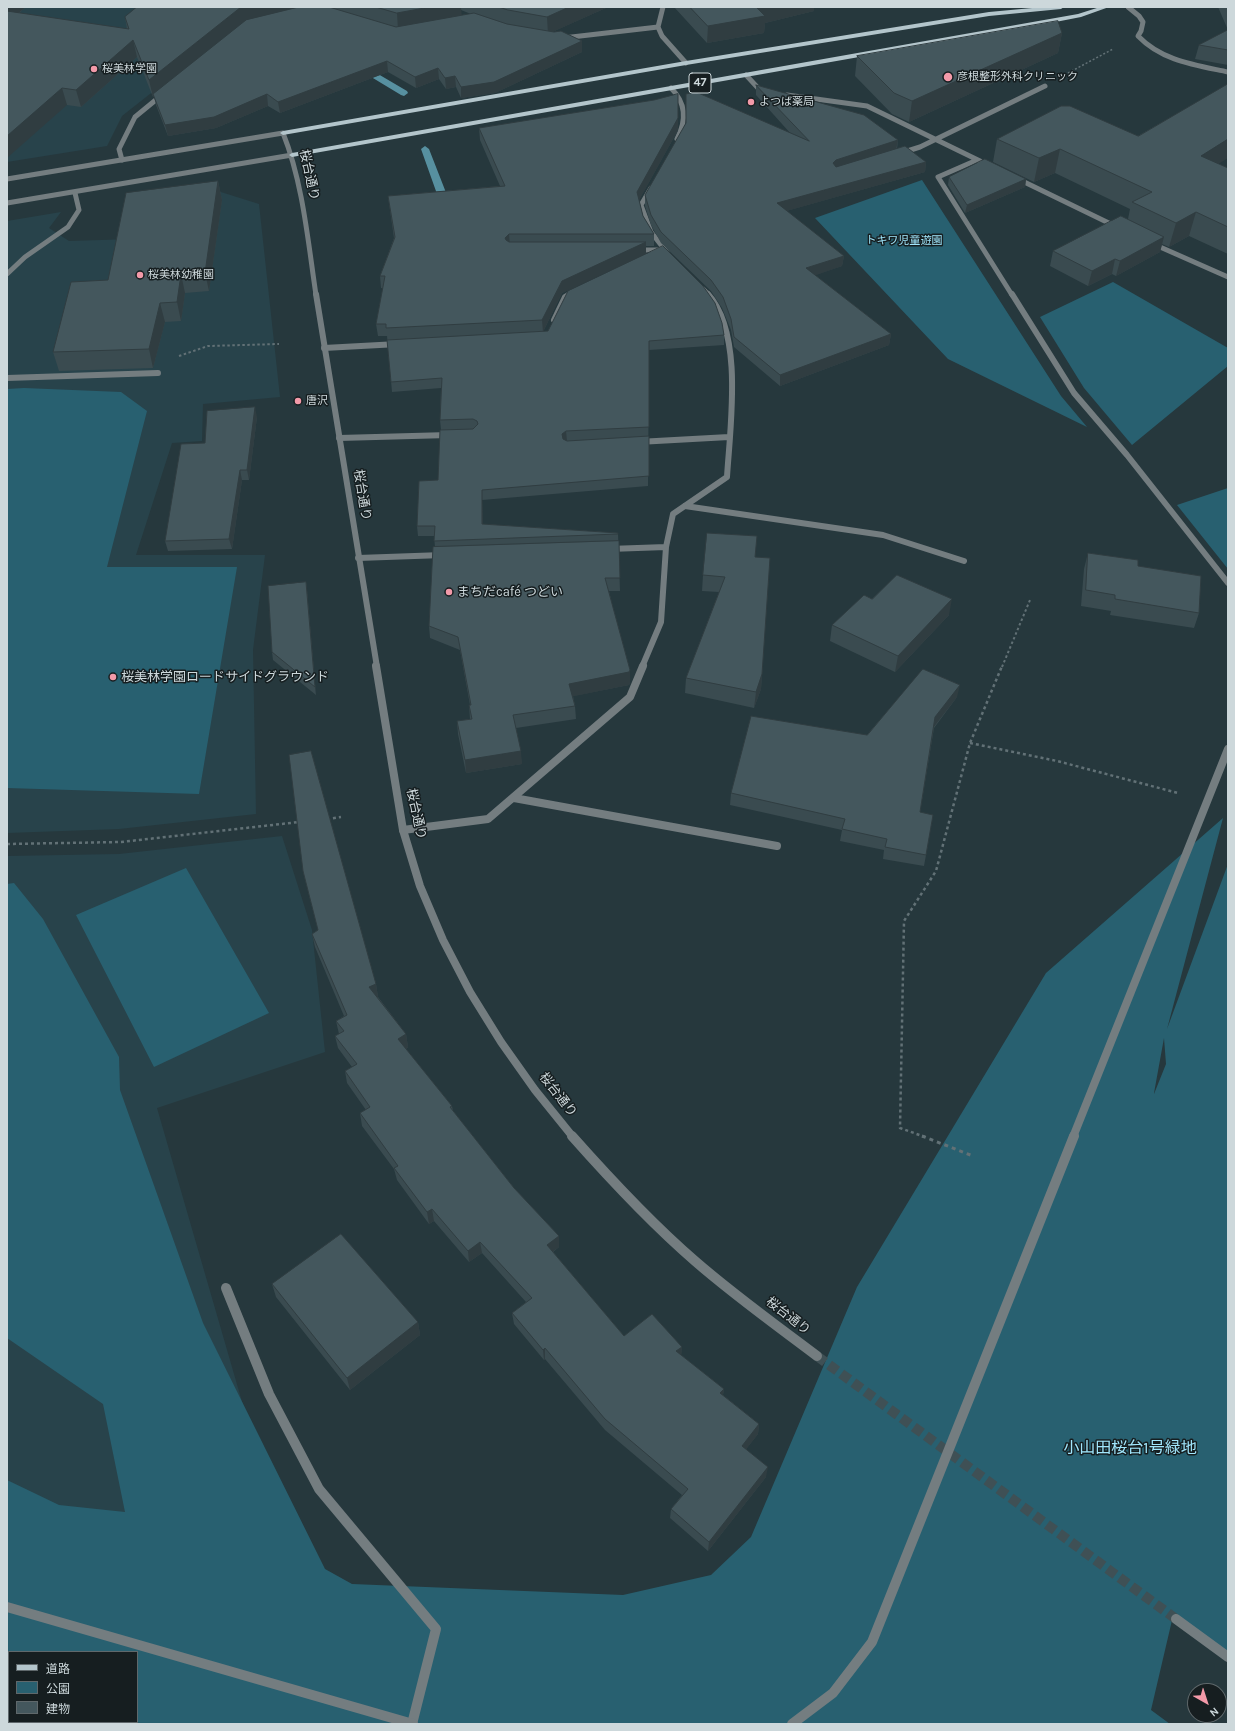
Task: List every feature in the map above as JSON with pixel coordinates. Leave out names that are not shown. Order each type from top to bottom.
[{"type":"main road","name":"47","points":[[283,133],[686,63],[989,14],[1061,7]]},
{"type":"main road","name":"47","points":[[292,155],[1079,16],[1106,7]]},
{"type":"main road","points":[[989,14],[1006,20],[1004,29]]},
{"type":"street","points":[[663,7],[658,27],[662,36],[686,63]]},
{"type":"street","points":[[1128,7],[1141,17],[1144,24],[1143,29],[1138,36],[1145,45],[1157,53],[1183,62],[1228,72]]},
{"type":"street","points":[[555,39],[658,27]]},
{"type":"street","points":[[746,75],[758,88],[770,93]]},
{"type":"street","points":[[892,156],[920,147],[1045,86]]},
{"type":"street","points":[[671,88],[680,98],[683,105],[682,131],[675,144]]},
{"type":"street","points":[[122,160],[119,149],[135,117],[166,92]]},
{"type":"street","points":[[778,94],[867,106],[984,163]]},
{"type":"street","points":[[7,179],[283,133]]},
{"type":"street","name":"桜台通り","points":[[283,133],[292,155],[297,177],[403,830],[419,886],[451,956],[486,1019],[530,1082],[586,1153],[651,1221],[696,1262],[817,1356]]},
{"type":"street","points":[[7,204],[292,155]]},
{"type":"street","points":[[978,160],[938,177],[1074,393],[1127,455],[1228,583]]},
{"type":"street","points":[[1013,177],[1126,231]]},
{"type":"street","points":[[652,185],[641,205],[647,227],[658,245],[675,261]]},
{"type":"street","points":[[7,274],[25,257],[68,227],[79,210],[75,193]]},
{"type":"street","points":[[1147,241],[1228,277]]},
{"type":"street","points":[[633,250],[664,250]]},
{"type":"street","points":[[650,256],[664,250]]},
{"type":"street","points":[[403,830],[488,819],[630,697],[661,622],[666,547],[673,514],[727,477],[733,379],[726,330],[714,300],[698,284]]},
{"type":"street","points":[[552,324],[565,296],[579,290]]},
{"type":"street","points":[[324,348],[406,344]]},
{"type":"street","points":[[7,378],[158,373]]},
{"type":"street","points":[[339,438],[459,434]]},
{"type":"street","points":[[629,442],[729,437]]},
{"type":"street","points":[[685,506],[883,535],[964,561]]},
{"type":"street","points":[[602,549],[666,547]]},
{"type":"street","points":[[358,558],[451,555]]},
{"type":"street","points":[[792,1724],[832,1693],[872,1642],[1228,749]]},
{"type":"street","points":[[514,798],[778,846]]},
{"type":"street","points":[[7,1607],[413,1724],[436,1629],[319,1489],[269,1394],[226,1288]]},
{"type":"street","points":[[1176,1619],[1228,1657]]},
{"type":"path","points":[[1045,86],[1138,36]]},
{"type":"path","points":[[188,352],[208,346],[279,344]]},
{"type":"path","points":[[973,1156],[900,1128],[904,921],[936,871],[970,743],[1030,600]]},
{"type":"path","points":[[970,743],[1057,761],[1208,801]]},
{"type":"path","points":[[322,819],[341,817]]},
{"type":"path","points":[[7,844],[121,842],[299,822]]},
{"type":"shaded area","name":"桜美林学園","points":[[7,7],[174,7],[240,23],[122,116],[107,146],[7,162]]},
{"type":"shaded area","points":[[205,187],[259,204],[280,397],[203,404],[202,441],[172,443],[136,555],[265,555],[253,650],[256,814],[119,829],[7,833],[7,221],[61,212],[49,228],[69,241],[165,238]]},
{"type":"shaded area","points":[[282,836],[312,930],[325,1052],[157,1108],[311,1640],[7,1557],[7,856],[119,854]]},
{"type":"green space","name":"トキワ児童遊園","points":[[922,180],[1061,396],[1087,427],[948,359],[815,218]]},
{"type":"green space","points":[[1113,282],[1228,348],[1228,366],[1132,445],[1084,388],[1040,317]]},
{"type":"green space","name":"桜美林学園ロードサイドグラウンド","points":[[24,388],[121,392],[147,411],[107,567],[237,567],[199,794],[7,788],[7,389]]},
{"type":"green space","points":[[1228,488],[1228,569],[1177,505]]},
{"type":"green space","name":"小山田桜台1号緑地","points":[[1223,818],[1167,1029],[1228,864],[1228,1657],[1173,1616],[1151,1710],[1170,1724],[7,1724],[7,1480],[59,1505],[125,1512],[103,1404],[7,1338],[7,884],[14,883],[43,919],[119,1057],[120,1090],[203,1323],[325,1569],[352,1584],[623,1595],[711,1575],[751,1537],[857,1287],[1046,973]],"holes":[[[1164,1038],[1166,1064],[1154,1094]]]},
{"type":"green space","points":[[186,868],[269,1013],[154,1067],[76,915]]},
{"type":"building","points":[[137,7],[241,7],[149,80],[133,40],[76,90],[62,88],[7,136],[7,11],[129,29],[125,17]]},
{"type":"building","points":[[299,7],[329,7],[396,27],[474,13],[507,24],[554,32],[561,31],[582,41],[494,82],[461,87],[455,76],[445,78],[438,68],[415,77],[387,61],[278,102],[267,94],[214,117],[165,125],[153,94],[246,20]]},
{"type":"building","points":[[376,7],[430,7],[397,13]]},
{"type":"building","points":[[499,7],[569,7],[547,17]]},
{"type":"building","points":[[690,7],[763,7],[757,8],[765,16],[708,26]]},
{"type":"building","points":[[1058,21],[1062,33],[912,101],[894,93],[857,56]]},
{"type":"building","points":[[1228,30],[1228,50],[1199,45]]},
{"type":"building","points":[[1228,84],[1228,139],[1201,156],[1228,168],[1228,227],[1196,212],[1176,223],[1132,202],[1152,192],[1060,149],[1039,158],[997,139],[1061,106],[1070,106],[1138,136]]},
{"type":"building","points":[[756,85],[864,115],[898,140],[836,160],[833,163],[836,167],[905,146],[926,162],[777,203],[844,256],[806,268],[891,334],[780,375],[734,337],[731,319],[723,297],[711,280],[661,232],[651,215],[645,195],[686,123],[686,94],[696,92],[809,141]]},
{"type":"building","points":[[678,94],[678,118],[637,192],[643,216],[654,234],[509,234],[505,238],[509,242],[646,242],[562,281],[542,320],[386,328],[386,324],[376,324],[385,276],[380,276],[395,237],[388,196],[505,186],[479,128],[654,100]]},
{"type":"building","points":[[985,159],[1026,179],[967,205],[949,177]]},
{"type":"building","points":[[218,181],[205,273],[181,274],[177,302],[160,303],[149,349],[53,352],[71,282],[108,280],[126,193]]},
{"type":"building","points":[[1121,216],[1164,237],[1120,261],[1115,259],[1092,271],[1053,251]]},
{"type":"building","points":[[663,246],[703,286],[715,303],[722,323],[724,335],[649,341],[649,427],[566,431],[562,434],[563,439],[567,441],[649,436],[649,476],[482,490],[482,524],[618,534],[434,541],[435,526],[417,526],[419,481],[438,480],[440,430],[473,429],[478,424],[477,421],[473,419],[440,420],[442,378],[391,382],[387,340],[548,331],[568,291]]},
{"type":"building","points":[[255,407],[247,470],[240,470],[229,539],[165,541],[181,444],[205,443],[207,411]]},
{"type":"building","points":[[707,533],[757,536],[755,557],[770,558],[762,674],[756,692],[686,678],[725,577],[703,575]]},
{"type":"building","points":[[619,541],[620,578],[605,578],[630,670],[629,672],[569,684],[575,706],[513,715],[521,751],[465,760],[457,721],[472,719],[469,705],[471,705],[458,637],[429,626],[433,547]]},
{"type":"building","points":[[1088,553],[1138,560],[1138,566],[1201,576],[1199,613],[1115,599],[1115,595],[1086,590]]},
{"type":"building","points":[[897,575],[952,599],[898,656],[832,625],[864,595],[872,599]]},
{"type":"building","points":[[306,582],[315,687],[272,652],[268,586]]},
{"type":"building","points":[[923,669],[960,685],[935,717],[920,812],[933,815],[926,855],[885,847],[887,839],[842,829],[845,819],[731,793],[751,716],[867,735]]},
{"type":"building","points":[[311,751],[376,984],[369,987],[406,1034],[398,1039],[452,1106],[450,1107],[514,1188],[559,1236],[547,1245],[624,1336],[652,1314],[682,1347],[676,1351],[724,1389],[720,1393],[759,1424],[742,1446],[768,1467],[709,1542],[671,1509],[688,1489],[605,1419],[545,1348],[543,1350],[512,1313],[532,1298],[480,1242],[468,1251],[432,1209],[427,1212],[394,1168],[398,1166],[360,1113],[370,1107],[345,1071],[357,1064],[335,1036],[344,1031],[336,1021],[347,1015],[312,934],[318,930],[303,871],[289,755]]},
{"type":"building","points":[[341,1234],[418,1322],[347,1378],[272,1284]]},
{"type":"waterway","points":[[361,67],[404,93]]},
{"type":"waterway","points":[[425,149],[447,208]]},
{"type":"tunnel","points":[[817,1356],[1176,1619]]},
{"type":"place","name":"桜美林学園","points":[[94,69]]},
{"type":"place","name":"彦根整形外科クリニック","points":[[948,77]]},
{"type":"place","name":"よつば薬局","points":[[751,102]]},
{"type":"place","name":"桜美林幼稚園","points":[[140,275]]},
{"type":"place","name":"唐沢","points":[[298,401]]},
{"type":"place","name":"まちだcafé つどい","points":[[449,592]]},
{"type":"place","name":"桜美林学園ロードサイドグラウンド","points":[[113,677]]}]
